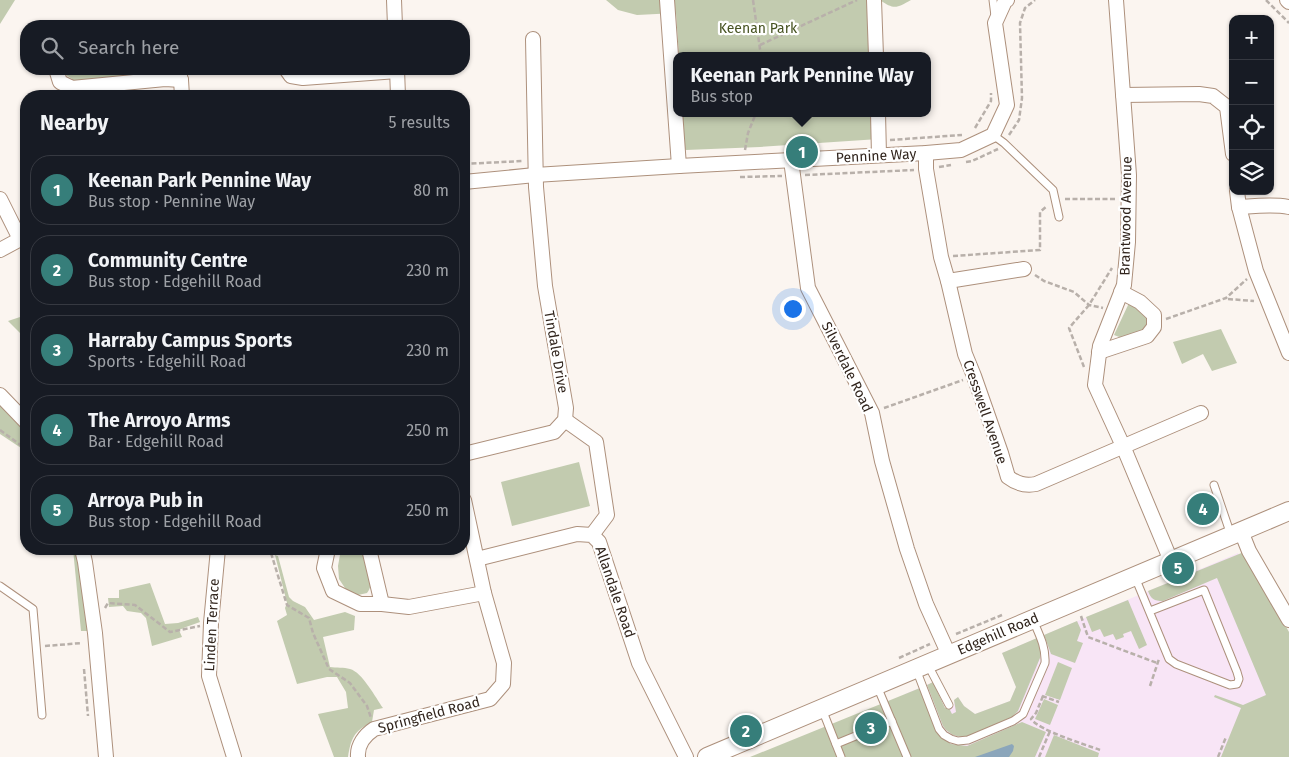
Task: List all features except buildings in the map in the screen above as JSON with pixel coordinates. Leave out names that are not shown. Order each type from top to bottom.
[{"type":"street","points":[[394,0],[395,20]]},
{"type":"street","points":[[667,0],[673,83]]},
{"type":"street","points":[[874,0],[876,52]]},
{"type":"street","points":[[993,135],[1007,105],[996,22],[1006,0]]},
{"type":"street","name":"Brantwood Avenue","points":[[1095,385],[1100,346],[1124,284],[1128,242],[1129,175],[1116,0]]},
{"type":"street","name":"Tindale Drive","points":[[533,40],[534,175],[545,286],[566,408],[565,420]]},
{"type":"street","points":[[58,75],[60,82],[72,88],[164,79],[177,75]]},
{"type":"street","points":[[180,75],[181,90]]},
{"type":"street","points":[[290,75],[303,78],[338,75]]},
{"type":"street","points":[[397,75],[398,90]]},
{"type":"street","points":[[1123,94],[1199,94],[1213,96],[1227,107],[1232,150]]},
{"type":"street","points":[[675,117],[679,166]]},
{"type":"street","points":[[878,117],[879,149]]},
{"type":"street","name":"Pennine Way","points":[[470,181],[534,175],[791,160],[879,149],[926,153],[960,150],[993,135]]},
{"type":"street","name":"Cresswell Avenue","points":[[926,153],[926,170],[941,257],[965,354],[1008,478],[1020,484],[1036,484],[1201,413]]},
{"type":"street","name":"Silverdale Road","points":[[791,160],[808,288],[872,413],[882,461],[907,549],[926,604],[949,655]]},
{"type":"street","points":[[1238,195],[1256,271],[1288,350]]},
{"type":"street","points":[[0,199],[20,232]]},
{"type":"street","points":[[1239,207],[1266,205],[1289,207]]},
{"type":"street","points":[[0,250],[20,239]]},
{"type":"street","points":[[948,281],[1024,268]]},
{"type":"street","points":[[1099,352],[1147,336],[1154,326],[1154,315],[1140,302],[1121,292]]},
{"type":"street","points":[[1095,385],[1124,446],[1171,561]]},
{"type":"street","points":[[0,396],[20,416]]},
{"type":"street","points":[[470,453],[554,432],[565,420],[596,442],[607,515],[592,535]]},
{"type":"street","name":"Edgehill Road","points":[[707,757],[1289,512]]},
{"type":"street","name":"Springfield Road","points":[[358,757],[358,751],[365,735],[374,729],[490,699],[503,684],[504,663],[484,593],[470,527]]},
{"type":"street","name":"Allandale Road","points":[[477,559],[577,534],[592,535],[599,542],[639,663],[686,757]]},
{"type":"street","points":[[1236,534],[1249,551],[1289,620]]},
{"type":"street","points":[[83,555],[94,626],[106,757]]},
{"type":"street","name":"Linden Terrace","points":[[217,555],[211,623],[209,676],[234,757]]},
{"type":"street","points":[[327,555],[324,568],[334,591],[360,604],[409,607],[484,593]]},
{"type":"street","points":[[370,555],[382,604]]},
{"type":"lane","points":[[994,0],[996,22]]},
{"type":"lane","points":[[993,135],[1004,143],[1053,190],[1059,217]]},
{"type":"lane","points":[[1214,485],[1236,534]]},
{"type":"lane","points":[[1135,576],[1169,659],[1176,664],[1230,685],[1237,684],[1239,679],[1237,672],[1204,590],[1150,611]]},
{"type":"lane","points":[[0,586],[33,609],[42,716]]},
{"type":"lane","points":[[922,667],[939,729],[944,735],[958,741],[968,740],[1013,721],[1023,714],[1027,707],[1045,663],[1044,646],[1033,620]]},
{"type":"lane","points":[[922,667],[949,705]]},
{"type":"lane","points":[[877,686],[907,757]]},
{"type":"lane","points":[[822,709],[841,757]]},
{"type":"lane","points":[[836,744],[892,721]]},
{"type":"path","points":[[753,0],[761,52]]},
{"type":"path","points":[[760,45],[857,0]]},
{"type":"path","points":[[1266,0],[1289,23]]},
{"type":"path","points":[[970,131],[976,127],[991,100],[991,92]]},
{"type":"path","points":[[739,150],[745,150],[748,132],[754,117]]},
{"type":"path","points":[[879,149],[892,139],[964,135]]},
{"type":"path","points":[[470,164],[534,161]]},
{"type":"path","points":[[941,257],[1040,250],[1040,212],[1055,199],[1128,199]]},
{"type":"path","points":[[1095,385],[1088,377],[1069,328],[1090,305],[1113,267]]},
{"type":"path","points":[[1024,268],[1044,281],[1074,292],[1090,305],[1114,310]]},
{"type":"path","points":[[1154,322],[1226,298],[1256,271]]},
{"type":"path","points":[[1226,298],[1268,303]]},
{"type":"path","points":[[872,413],[974,376]]},
{"type":"path","points":[[0,430],[20,445]]},
{"type":"path","points":[[272,555],[288,605],[309,618],[313,633],[329,669],[350,683],[368,706],[374,729]]},
{"type":"path","points":[[94,626],[108,603],[135,605],[170,632],[211,623]]},
{"type":"path","points":[[1081,616],[1088,637],[1158,664]]},
{"type":"path","points":[[36,647],[82,643],[81,637]]},
{"type":"path","points":[[1150,686],[1159,660],[1156,652]]},
{"type":"path","points":[[83,662],[88,718]]},
{"type":"path","points":[[1059,702],[1042,696],[1036,713],[1031,719],[1034,724],[1100,750]]},
{"type":"path","points":[[1039,757],[1050,731]]},
{"type":"path","points":[[1218,757],[1226,737]]},
{"type":"shaded area","points":[[1238,553],[1289,658],[1289,757],[931,757],[905,694],[933,682],[945,708],[954,706],[954,700],[958,697],[964,706],[975,714],[1010,701],[1016,687],[1002,653]]},
{"type":"green space","points":[[0,0],[15,0],[0,24]]},
{"type":"green space","name":"Keenan Park","points":[[606,0],[880,0],[876,52],[679,52],[676,13],[637,15],[618,10]]},
{"type":"green space","points":[[880,0],[911,0],[902,5],[892,7]]},
{"type":"green space","points":[[66,75],[142,75],[75,81]]},
{"type":"green space","points":[[682,117],[880,117],[879,139],[760,147],[686,150],[684,148]]},
{"type":"green space","points":[[1129,303],[1144,312],[1147,318],[1147,329],[1122,338],[1114,335]]},
{"type":"green space","points":[[20,317],[20,333],[8,321]]},
{"type":"green space","points":[[1221,329],[1237,363],[1212,371],[1203,354],[1182,364],[1173,342]]},
{"type":"green space","points":[[0,405],[20,426],[20,447],[0,434]]},
{"type":"green space","points":[[579,462],[590,506],[512,526],[501,482]]},
{"type":"green space","points":[[1244,552],[1289,632],[1289,757],[1221,757],[1241,708],[1214,697],[1215,695],[1243,705],[1266,695],[1217,578],[1163,601],[1153,599],[1148,591]]},
{"type":"green space","points":[[74,555],[78,555],[84,583],[88,631],[81,631]]},
{"type":"green space","points":[[275,555],[278,556],[289,597],[305,607],[314,620],[345,612],[355,616],[354,630],[323,637],[330,667],[348,668],[355,671],[364,680],[383,708],[374,710],[372,722],[354,736],[348,757],[334,757],[318,714],[348,708],[346,692],[337,677],[327,677],[297,684],[277,621],[287,615],[285,608],[287,603]]},
{"type":"green space","points":[[340,555],[364,555],[371,577],[370,588],[367,593],[358,595],[347,591],[339,579],[338,566]]},
{"type":"green space","points":[[150,583],[165,624],[178,623],[198,617],[200,622],[179,630],[182,637],[152,646],[146,618],[141,613],[127,611],[123,606],[109,607],[108,598],[119,598],[119,590]]},
{"type":"green space","points":[[1128,600],[1147,645],[1139,649],[1131,631],[1123,634],[1124,637],[1116,640],[1113,634],[1104,637],[1100,629],[1092,632],[1086,617]]},
{"type":"green space","points":[[1077,621],[1081,630],[1077,641],[1083,643],[1075,663],[1051,654],[1044,635]]},
{"type":"green space","points":[[1037,638],[1040,658],[1018,711],[1012,717],[966,737],[953,735],[946,730],[927,685],[933,682],[945,708],[949,708],[952,714],[956,712],[954,700],[958,697],[964,706],[975,714],[1010,701],[1016,687],[1002,653]]},
{"type":"green space","points":[[1058,662],[1072,668],[1060,700],[1045,695]]},
{"type":"green space","points":[[920,688],[938,733],[951,744],[967,746],[1022,722],[1046,732],[1035,757],[750,757]]},
{"type":"green space","points":[[1044,699],[1058,705],[1050,725],[1035,719]]},
{"type":"green space","points":[[1054,735],[1099,753],[1098,757],[1045,757]]},
{"type":"water","points":[[1012,744],[1014,746],[1013,751],[1009,757],[975,757]]},
{"type":"place","name":"Keenan Park Pennine Way","points":[[802,152]]},
{"type":"place","name":"The Arroyo Arms","points":[[1203,509]]},
{"type":"place","name":"Arroya Pub in","points":[[1178,568]]},
{"type":"place","name":"Harraby Campus Sports","points":[[871,728]]},
{"type":"place","name":"Community Centre","points":[[746,731]]}]
